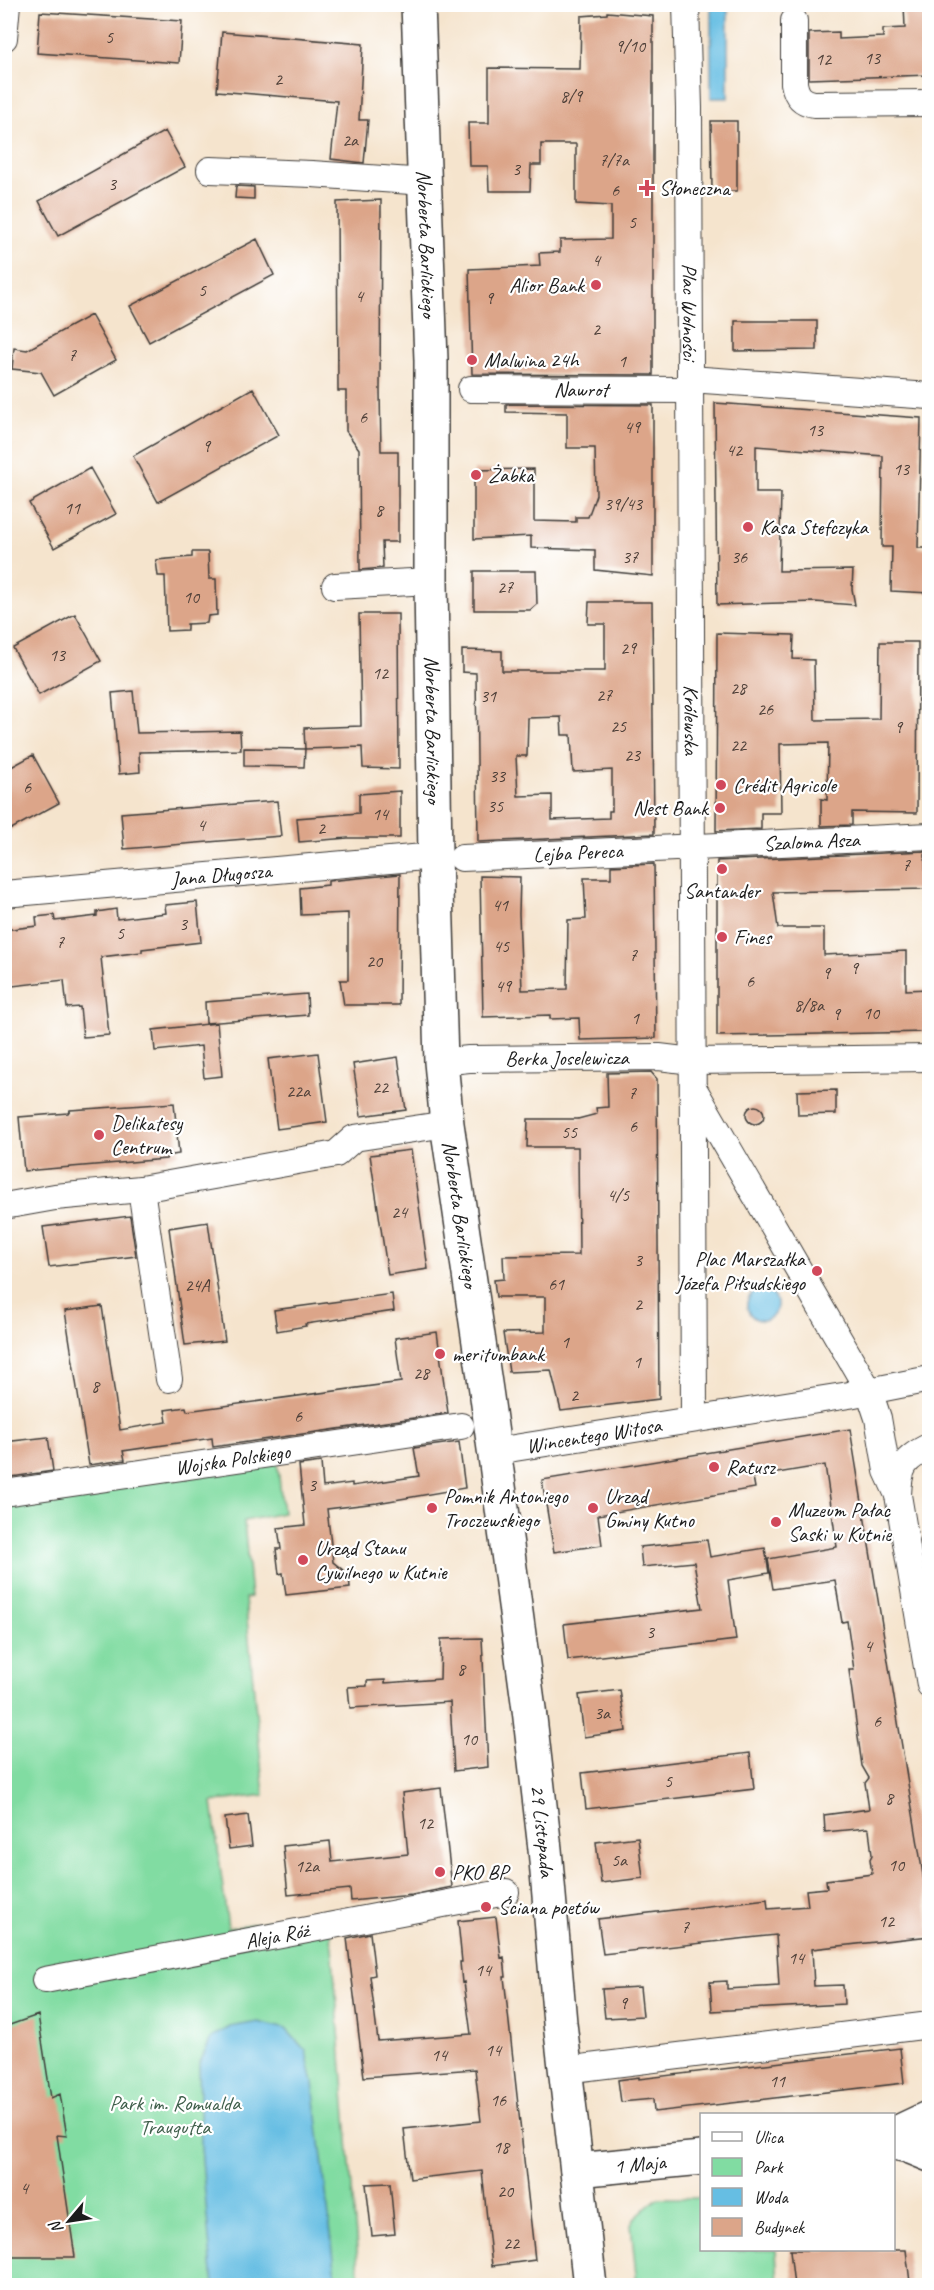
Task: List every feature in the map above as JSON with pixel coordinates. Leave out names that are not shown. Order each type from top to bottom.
[{"type":"street","points":[[4,38],[7,4]]},
{"type":"street","name":"Norberta Barlickiego","points":[[418,4],[432,421],[431,581],[449,857],[441,1062],[447,1124],[495,1451]]},
{"type":"street","name":"Plac Wolności","points":[[686,4],[689,108],[690,384],[930,396]]},
{"type":"street","points":[[794,21],[795,92],[804,101],[814,104],[930,103]]},
{"type":"street","points":[[210,170],[425,182]]},
{"type":"street","name":"Nawrot","points":[[471,389],[690,384]]},
{"type":"street","name":"Królewska","points":[[690,384],[692,1061]]},
{"type":"street","points":[[335,586],[431,581]]},
{"type":"street","name":"Szaloma Asza","points":[[692,847],[930,836]]},
{"type":"street","name":"Lejba Pereca","points":[[449,857],[692,847]]},
{"type":"street","name":"Jana Długosza","points":[[4,894],[449,857]]},
{"type":"street","name":"Berka Joselewicza","points":[[441,1062],[469,1059],[659,1057],[692,1061]]},
{"type":"street","points":[[930,1058],[692,1061],[694,1419],[930,1379]]},
{"type":"street","points":[[693,1088],[869,1391],[878,1418],[887,1471],[898,1495]]},
{"type":"street","points":[[4,1206],[56,1197],[141,1188],[336,1154],[354,1138],[447,1124]]},
{"type":"street","points":[[141,1188],[169,1379]]},
{"type":"street","name":"Wincentego Witosa","points":[[495,1451],[694,1419]]},
{"type":"street","name":"Wojska Polskiego","points":[[4,1492],[461,1426]]},
{"type":"street","points":[[930,1446],[911,1456],[899,1472],[898,1495],[930,1685]]},
{"type":"street","name":"29 Listopada","points":[[495,1451],[545,1848],[565,2070],[590,2286]]},
{"type":"street","name":"Aleja Róż","points":[[45,1980],[506,1892]]},
{"type":"street","points":[[565,2070],[930,2025]]},
{"type":"street","points":[[895,2134],[930,2117]]},
{"type":"street","points":[[895,2143],[930,2155]]},
{"type":"street","name":"1 Maja","points":[[577,2170],[700,2158]]},
{"type":"green space","name":"Park im. Romualda Traugutta","points":[[277,1459],[283,1513],[244,1521],[251,1597],[245,1598],[264,1795],[212,1802],[228,1928],[329,1910],[360,2285],[5,2285],[4,1498]]},
{"type":"green space","points":[[658,2198],[700,2198],[700,2251],[776,2251],[778,2285],[637,2285],[631,2225],[636,2216]]},
{"type":"water","points":[[711,5],[728,5],[728,98],[711,98]]},
{"type":"water","points":[[762,1290],[773,1294],[777,1305],[773,1316],[762,1320],[751,1316],[747,1305],[751,1294]]},
{"type":"water","points":[[258,2022],[286,2029],[306,2051],[313,2083],[337,2285],[213,2285],[201,2148],[199,2065],[211,2038],[230,2027]]},
{"type":"building","points":[[904,4],[930,4],[930,75],[809,79],[809,33],[839,32],[839,39],[883,37],[883,29],[905,28]]},
{"type":"building","points":[[40,12],[182,21],[179,63],[37,53]]},
{"type":"building","points":[[607,12],[653,16],[653,375],[472,374],[469,269],[540,266],[539,253],[560,252],[560,240],[611,239],[611,206],[576,204],[576,144],[541,144],[541,165],[531,165],[530,191],[489,191],[488,166],[469,166],[468,123],[489,123],[489,68],[580,69],[581,16],[607,14]]},
{"type":"building","points":[[222,32],[363,44],[359,120],[368,120],[364,163],[331,159],[337,101],[217,91]]},
{"type":"building","points":[[711,121],[737,121],[737,191],[712,191]]},
{"type":"building","points":[[165,131],[185,167],[58,236],[39,201]]},
{"type":"building","points":[[236,186],[254,187],[254,199],[235,198]]},
{"type":"building","points":[[381,200],[381,451],[398,451],[398,542],[382,542],[383,568],[360,570],[359,449],[346,431],[346,391],[338,391],[337,202]]},
{"type":"building","points":[[257,239],[274,275],[149,342],[130,306]]},
{"type":"building","points":[[91,315],[116,360],[54,395],[41,372],[12,369],[14,348],[27,350]]},
{"type":"building","points":[[735,321],[817,321],[817,350],[735,351]]},
{"type":"building","points":[[253,388],[279,435],[158,502],[133,456]]},
{"type":"building","points":[[715,403],[921,418],[918,548],[930,548],[930,593],[891,591],[892,547],[882,547],[883,456],[756,446],[756,493],[781,493],[779,571],[853,570],[852,589],[855,605],[815,602],[717,605]]},
{"type":"building","points":[[506,404],[653,405],[653,576],[595,570],[595,550],[531,548],[531,536],[474,539],[474,470],[534,469],[534,521],[576,522],[576,517],[588,517],[596,495],[595,448],[567,448],[567,413],[506,412]]},
{"type":"building","points":[[90,468],[116,514],[54,548],[29,503]]},
{"type":"building","points":[[192,552],[208,552],[209,579],[216,579],[217,615],[208,616],[207,623],[187,624],[187,630],[167,631],[165,576],[158,576],[156,560],[192,557]]},
{"type":"building","points":[[474,571],[536,571],[537,604],[530,610],[474,610]]},
{"type":"building","points":[[589,602],[652,602],[654,834],[478,842],[476,673],[462,672],[462,650],[502,651],[502,671],[605,671],[605,624],[588,624]],"holes":[[[561,717],[562,735],[571,735],[573,772],[612,770],[612,811],[609,811],[609,818],[552,820],[552,795],[518,796],[516,756],[527,756],[528,718]]]},
{"type":"building","points":[[75,614],[101,661],[39,695],[13,648]]},
{"type":"building","points":[[359,614],[398,614],[399,769],[363,768],[362,747],[305,749],[304,728],[361,726]]},
{"type":"building","points":[[717,633],[794,635],[793,659],[814,660],[815,720],[879,719],[880,642],[918,642],[917,813],[852,812],[852,825],[821,826],[821,799],[827,800],[828,743],[780,744],[781,813],[761,813],[761,829],[716,831]]},
{"type":"building","points":[[133,691],[137,733],[240,731],[241,750],[139,752],[140,772],[119,774],[112,693]]},
{"type":"building","points":[[244,748],[305,749],[304,767],[244,766]]},
{"type":"building","points":[[33,755],[59,803],[4,833],[4,771]]},
{"type":"building","points":[[400,791],[400,838],[348,838],[299,842],[297,818],[359,813],[359,794]]},
{"type":"building","points":[[277,801],[281,836],[124,849],[121,813]]},
{"type":"building","points":[[925,851],[926,889],[773,892],[778,928],[824,928],[824,955],[906,951],[906,990],[928,989],[928,1032],[717,1036],[717,861]]},
{"type":"building","points":[[654,864],[656,1038],[580,1040],[579,1018],[550,1019],[550,1015],[483,1017],[480,876],[520,877],[522,990],[567,989],[568,920],[586,919],[584,878],[611,878],[611,866]]},
{"type":"building","points":[[400,874],[399,1005],[344,1005],[340,980],[348,980],[348,913],[301,915],[300,888],[328,885],[328,881]]},
{"type":"building","points":[[197,902],[201,942],[142,949],[142,952],[101,957],[109,1035],[83,1037],[80,1007],[67,1008],[64,980],[4,987],[4,930],[37,926],[36,917],[54,915],[55,921],[97,916],[97,912],[116,909],[117,919],[166,913],[165,905]]},
{"type":"building","points":[[307,994],[308,1015],[206,1023],[205,1002]]},
{"type":"building","points":[[217,1023],[222,1076],[204,1078],[201,1046],[155,1051],[153,1030]]},
{"type":"building","points":[[318,1053],[327,1122],[277,1129],[268,1059]]},
{"type":"building","points":[[398,1057],[406,1110],[361,1116],[353,1064]]},
{"type":"building","points":[[651,1072],[657,1079],[659,1399],[561,1411],[551,1370],[509,1372],[503,1333],[545,1332],[545,1297],[496,1297],[494,1280],[504,1279],[503,1256],[579,1255],[578,1147],[527,1147],[528,1119],[578,1119],[597,1114],[596,1108],[608,1107],[607,1073]]},
{"type":"building","points":[[836,1090],[836,1114],[798,1115],[797,1091]]},
{"type":"building","name":"Delikatesy Centrum","points":[[174,1103],[179,1154],[167,1156],[166,1159],[24,1171],[19,1117],[68,1113],[70,1110]]},
{"type":"building","points":[[755,1106],[761,1109],[764,1115],[761,1121],[755,1124],[749,1121],[746,1115],[749,1109]]},
{"type":"building","points":[[411,1150],[428,1269],[388,1275],[370,1155]]},
{"type":"building","points":[[130,1216],[136,1256],[49,1267],[43,1227]]},
{"type":"building","points":[[208,1222],[225,1341],[185,1345],[169,1228]]},
{"type":"building","points":[[392,1294],[394,1311],[305,1324],[306,1326],[277,1331],[274,1310]]},
{"type":"building","points":[[102,1306],[120,1430],[167,1422],[165,1410],[186,1407],[187,1411],[401,1382],[395,1338],[437,1332],[448,1413],[213,1447],[212,1438],[123,1451],[125,1460],[89,1465],[65,1311]]},
{"type":"building","points":[[850,1429],[924,1881],[930,1936],[812,1949],[814,1986],[843,1985],[844,2004],[712,2011],[710,1982],[727,1981],[727,1989],[779,1986],[776,1935],[603,1954],[598,1919],[767,1899],[768,1909],[808,1906],[806,1890],[827,1888],[826,1880],[872,1874],[870,1859],[872,1855],[867,1828],[825,1832],[824,1815],[869,1809],[865,1783],[869,1778],[862,1766],[849,1670],[854,1670],[847,1621],[842,1622],[835,1580],[773,1589],[768,1559],[837,1547],[825,1465],[753,1477],[755,1488],[598,1515],[602,1545],[554,1552],[542,1480]]},
{"type":"building","points":[[48,1437],[53,1471],[4,1478],[4,1442]]},
{"type":"building","points":[[459,1442],[465,1488],[327,1509],[333,1562],[349,1575],[350,1588],[286,1595],[283,1573],[279,1574],[276,1549],[281,1549],[278,1528],[305,1525],[299,1465],[321,1462],[323,1487],[352,1483],[352,1486],[419,1476],[414,1448]]},
{"type":"building","points":[[707,1540],[710,1557],[765,1548],[769,1573],[728,1580],[736,1640],[568,1660],[564,1624],[702,1608],[694,1562],[642,1567],[640,1547]]},
{"type":"building","points":[[482,1638],[488,1767],[454,1771],[450,1702],[350,1708],[348,1687],[367,1686],[367,1681],[385,1680],[385,1683],[440,1679],[441,1639]]},
{"type":"building","points":[[620,1690],[626,1731],[584,1737],[579,1695]]},
{"type":"building","points":[[750,1753],[754,1789],[586,1809],[582,1773]]},
{"type":"building","points":[[441,1788],[452,1887],[412,1895],[351,1901],[350,1889],[288,1895],[283,1846],[330,1841],[332,1862],[408,1854],[402,1793]]},
{"type":"building","points":[[248,1815],[252,1846],[229,1849],[225,1818]]},
{"type":"building","points":[[638,1837],[643,1878],[601,1883],[596,1842]]},
{"type":"building","points":[[496,1917],[501,1958],[504,1957],[506,1977],[504,1977],[535,2260],[492,2266],[482,2171],[410,2179],[404,2129],[481,2121],[475,2069],[364,2077],[347,1938],[370,1933],[375,1975],[370,1976],[378,2041],[471,2034],[464,1982],[462,1983],[458,1921]]},
{"type":"building","points":[[640,1987],[643,2016],[605,2018],[602,1989]]},
{"type":"building","points":[[38,2015],[51,2098],[60,2094],[67,2136],[57,2135],[75,2257],[4,2257],[4,2027]]},
{"type":"building","points":[[900,2048],[904,2083],[654,2112],[653,2099],[621,2102],[618,2080]]},
{"type":"building","points":[[390,2183],[395,2234],[372,2236],[366,2184]]},
{"type":"building","points":[[906,2250],[910,2282],[869,2286],[794,2286],[790,2251]]},
{"type":"place","name":"Słoneczna","points":[[647,188]]},
{"type":"place","name":"Alior Bank","points":[[596,285]]},
{"type":"place","name":"Malwina 24h","points":[[472,360]]},
{"type":"place","name":"Żabka","points":[[476,475]]},
{"type":"place","name":"Kasa Stefczyka","points":[[748,527]]},
{"type":"place","name":"Crédit Agricole","points":[[721,785]]},
{"type":"place","name":"Nest Bank","points":[[720,808]]},
{"type":"place","name":"Santander","points":[[722,869]]},
{"type":"place","name":"Fines","points":[[722,937]]},
{"type":"place","name":"Delikatesy Centrum","points":[[99,1135]]},
{"type":"place","name":"Plac Marszałka Józefa Piłsudskiego","points":[[817,1271]]},
{"type":"place","name":"meritumbank","points":[[440,1354]]},
{"type":"place","name":"Ratusz","points":[[714,1467]]},
{"type":"place","name":"Pomnik Antoniego Troczewskiego","points":[[432,1508]]},
{"type":"place","name":"Urząd Gminy Kutno","points":[[593,1508]]},
{"type":"place","name":"Muzeum Pałac Saski w Kutnie","points":[[776,1522]]},
{"type":"place","name":"Urząd Stanu Cywilnego w Kutnie","points":[[303,1560]]},
{"type":"place","name":"PKO BP","points":[[440,1872]]},
{"type":"place","name":"Ściana poetów","points":[[486,1907]]}]
